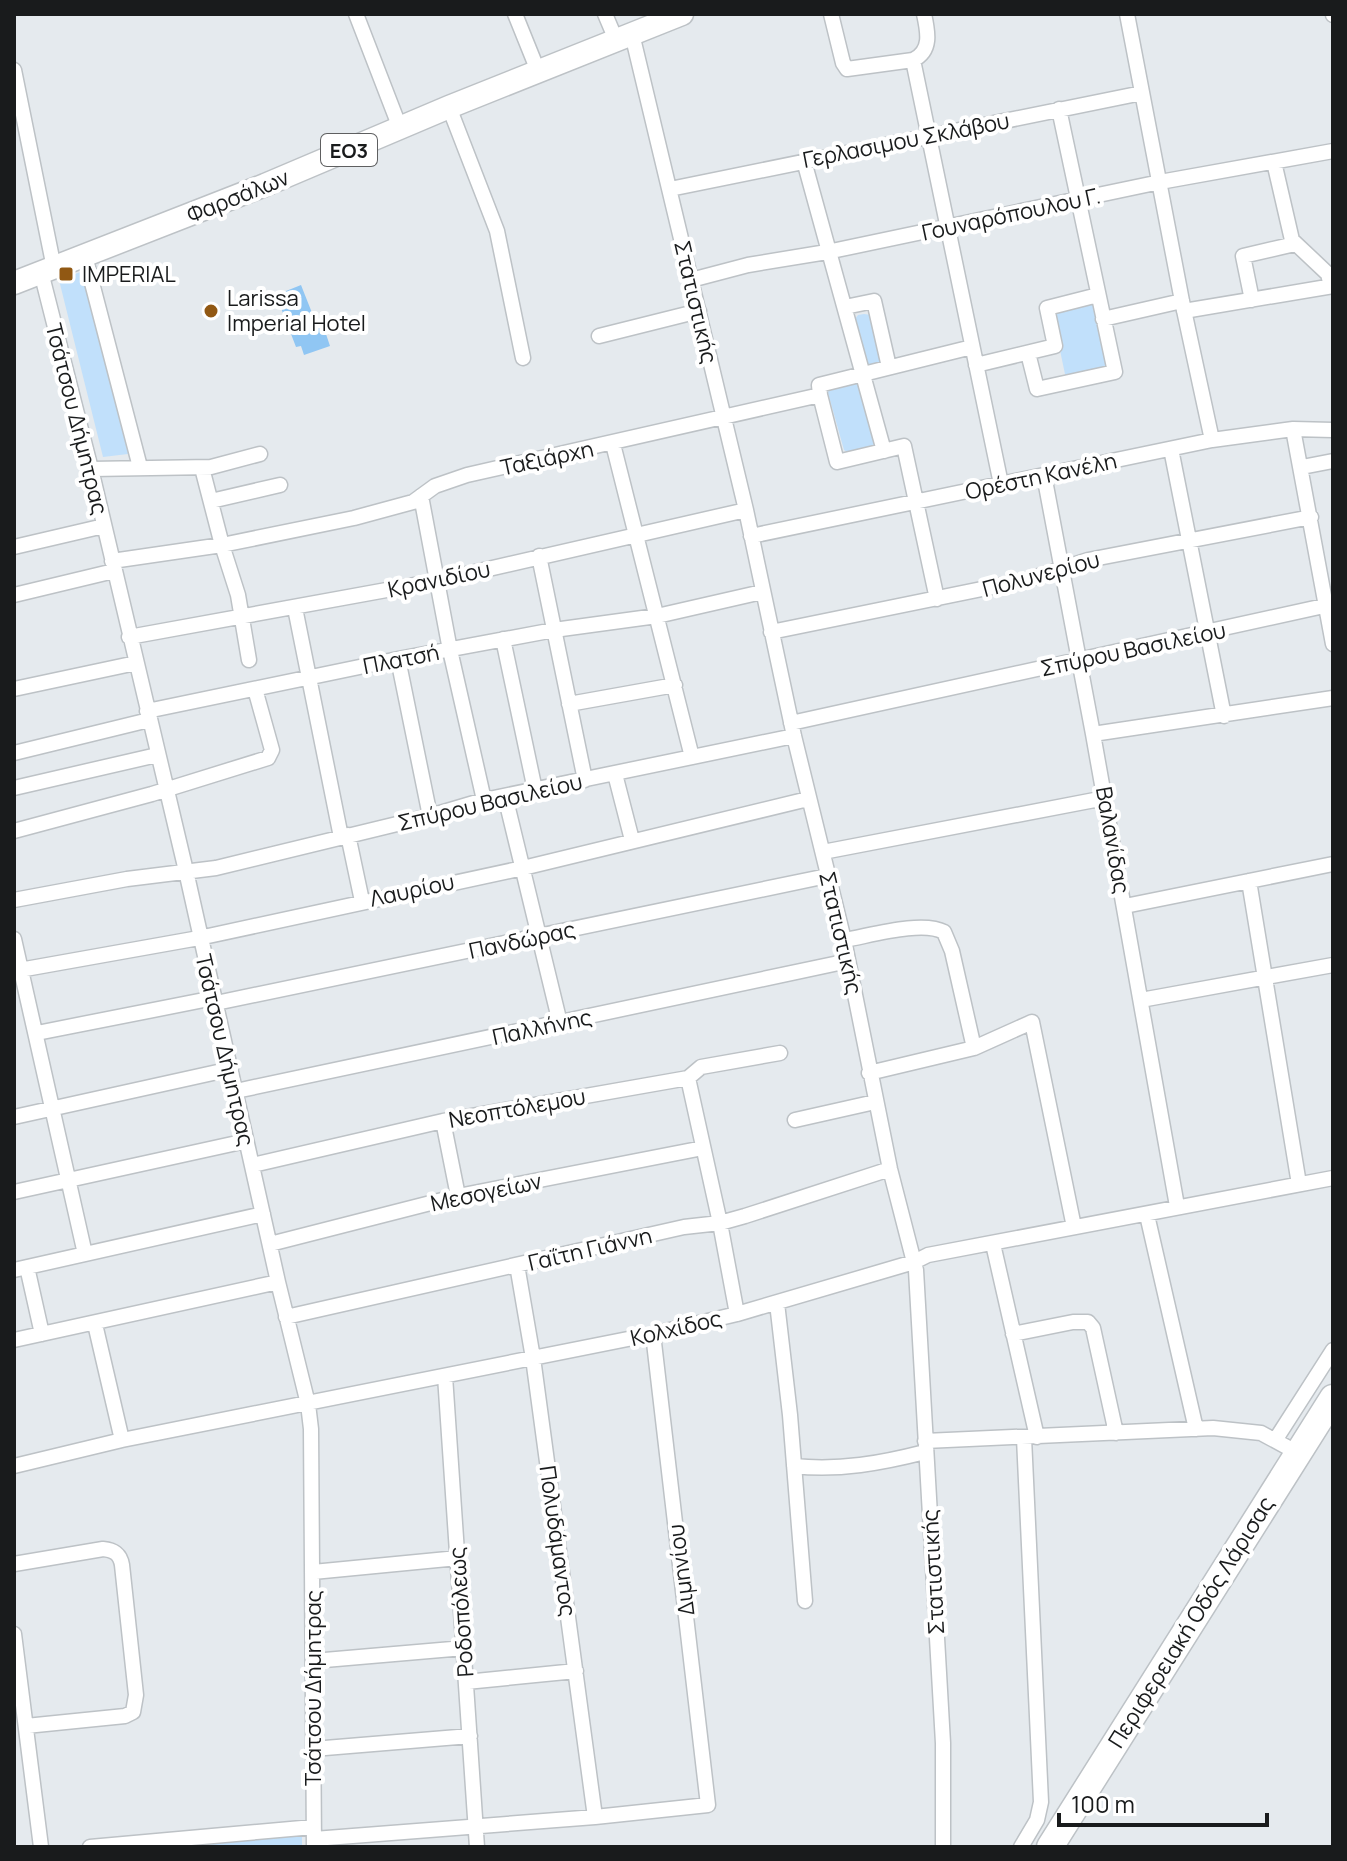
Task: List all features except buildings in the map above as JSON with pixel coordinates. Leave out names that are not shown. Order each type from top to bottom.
[{"type":"highway","name":"Περιφερειακή Οδός Λάρισας","points":[[1050,1847],[1298,1453],[1325,1428],[1333,1398]]},
{"type":"main road","name":"Φαρσάλων","points":[[14,283],[265,185],[682,14]]},
{"type":"street","points":[[356,14],[400,128]]},
{"type":"street","points":[[515,14],[538,71]]},
{"type":"street","name":"Στατιστικής","points":[[605,14],[624,37],[670,189],[746,510],[792,730],[844,940],[875,1102],[914,1262],[944,1756],[943,1847]]},
{"type":"street","points":[[831,14],[847,69],[913,60],[922,56],[928,45],[924,14]]},
{"type":"street","points":[[1127,14],[1212,440]]},
{"type":"street","points":[[913,60],[1001,484]]},
{"type":"street","name":"Τσάτσου Δήμητρας","points":[[14,70],[47,270],[129,637],[308,1404],[313,1572],[314,1838]]},
{"type":"street","name":"Γερλασιμου Σκλάβου","points":[[670,189],[1142,93]]},
{"type":"street","points":[[449,107],[497,231],[523,358]]},
{"type":"street","points":[[1028,353],[1037,389],[1115,372],[1059,109]]},
{"type":"street","name":"Γουναρόπουλου Γ.","points":[[691,280],[748,265],[947,228],[1160,182],[1333,151]]},
{"type":"street","points":[[804,161],[884,451]]},
{"type":"street","points":[[1103,319],[1183,306],[1252,300],[1332,286],[1328,274],[1290,236],[1274,162]]},
{"type":"street","points":[[1252,300],[1243,256],[1295,244]]},
{"type":"street","points":[[85,256],[140,467]]},
{"type":"street","points":[[976,365],[1055,346],[1047,308],[1098,295]]},
{"type":"street","points":[[845,307],[874,301],[889,367]]},
{"type":"street","points":[[599,336],[699,311]]},
{"type":"street","name":"Ταξιάρχη","points":[[14,595],[113,566],[405,505],[435,486],[467,475],[820,395],[819,385],[972,347]]},
{"type":"street","points":[[820,395],[837,462],[904,446],[937,599]]},
{"type":"street","points":[[1293,429],[1330,605],[1333,644]]},
{"type":"street","name":"Ορέστη Κανέλη","points":[[751,536],[1212,440],[1293,429],[1333,430]]},
{"type":"street","points":[[613,444],[692,757]]},
{"type":"street","points":[[1171,449],[1224,716]]},
{"type":"street","points":[[91,469],[202,468],[260,454]]},
{"type":"street","points":[[1302,467],[1333,461]]},
{"type":"street","points":[[202,468],[238,595],[249,660]]},
{"type":"street","name":"Βαλανίδας","points":[[1044,475],[1125,906],[1177,1206]]},
{"type":"street","points":[[211,501],[280,485]]},
{"type":"street","points":[[421,496],[450,650],[484,800]]},
{"type":"street","name":"Κρανιδίου","points":[[129,637],[436,581],[746,510]]},
{"type":"street","name":"Πολυνερίου","points":[[771,632],[1026,580],[1088,560],[1311,517]]},
{"type":"street","points":[[14,547],[104,526]]},
{"type":"street","points":[[539,556],[585,780]]},
{"type":"street","name":"Πλατσή","points":[[14,753],[309,677],[554,630],[657,616],[762,592]]},
{"type":"street","name":"Σπύρου Βασιλείου","points":[[14,900],[117,880],[222,867],[484,800],[692,757],[1080,661],[1330,605]]},
{"type":"street","points":[[295,608],[344,836],[362,901]]},
{"type":"street","points":[[503,639],[535,790]]},
{"type":"street","points":[[398,659],[430,816]]},
{"type":"street","points":[[14,689],[136,663]]},
{"type":"street","points":[[569,704],[675,685]]},
{"type":"street","points":[[14,831],[258,763],[271,755],[255,689]]},
{"type":"street","points":[[1093,734],[1333,698]]},
{"type":"street","points":[[14,788],[157,755]]},
{"type":"street","points":[[615,774],[632,840]]},
{"type":"street","points":[[505,796],[560,1023]]},
{"type":"street","points":[[823,852],[1105,798]]},
{"type":"street","name":"Λαυρίου","points":[[18,970],[199,938],[523,868],[808,799]]},
{"type":"street","points":[[1125,906],[1333,864]]},
{"type":"street","name":"Πανδώρας","points":[[37,1033],[538,937],[827,876]]},
{"type":"street","points":[[1249,881],[1299,1184]]},
{"type":"street","points":[[844,940],[909,929],[936,928],[944,932],[952,951],[974,1048]]},
{"type":"street","points":[[14,939],[18,970],[37,1033],[85,1254]]},
{"type":"street","name":"Παλλήνης","points":[[236,1091],[848,961]]},
{"type":"street","points":[[1141,1000],[1333,965]]},
{"type":"street","points":[[869,1073],[974,1048],[1032,1022],[1074,1227]]},
{"type":"street","name":"Νεοπτόλεμου","points":[[253,1165],[443,1121],[688,1078],[701,1067],[780,1053]]},
{"type":"street","points":[[14,1117],[231,1069]]},
{"type":"street","points":[[688,1078],[737,1314]]},
{"type":"street","points":[[795,1120],[875,1102]]},
{"type":"street","points":[[443,1121],[458,1196]]},
{"type":"street","points":[[14,1192],[246,1141]]},
{"type":"street","name":"Μεσογείων","points":[[270,1244],[458,1196],[703,1148]]},
{"type":"street","name":"Γαΐτη Γιάννη","points":[[286,1317],[684,1227],[720,1223],[890,1169]]},
{"type":"street","name":"Κολχίδος","points":[[14,1466],[122,1440],[653,1334],[777,1303],[914,1262],[928,1255],[1333,1178]]},
{"type":"street","points":[[42,1334],[20,1268],[263,1214]]},
{"type":"street","points":[[1147,1215],[1196,1429]]},
{"type":"street","points":[[993,1244],[1013,1334],[1030,1438],[1041,1802],[1037,1820],[1021,1847]]},
{"type":"street","name":"Πολυδάμαντος","points":[[517,1265],[533,1358],[595,1817]]},
{"type":"street","points":[[14,1340],[278,1282]]},
{"type":"street","points":[[777,1303],[805,1601]]},
{"type":"street","points":[[1013,1334],[1088,1322],[1093,1328],[1116,1433]]},
{"type":"street","points":[[95,1324],[122,1440]]},
{"type":"street","name":"Διμηνίου","points":[[595,1817],[708,1805],[653,1334]]},
{"type":"street","points":[[1276,1439],[1333,1350]]},
{"type":"street","name":"Ροδοπόλεως","points":[[445,1376],[477,1847]]},
{"type":"street","points":[[794,1466],[848,1468],[925,1446],[1196,1429],[1247,1431],[1276,1439],[1298,1453]]},
{"type":"street","points":[[14,1564],[113,1550],[122,1565],[136,1695],[133,1712],[120,1717],[26,1726]]},
{"type":"street","points":[[313,1572],[458,1558]]},
{"type":"street","points":[[14,1634],[41,1847]]},
{"type":"street","points":[[313,1661],[464,1648]]},
{"type":"street","points":[[466,1682],[576,1671]]},
{"type":"street","points":[[313,1749],[470,1736]]},
{"type":"street","points":[[90,1847],[314,1838],[595,1817]]},
{"type":"shaded area","points":[[83,271],[128,454],[103,457],[59,280]]},
{"type":"shaded area","points":[[301,285],[316,323],[323,325],[330,346],[304,355],[301,346],[296,347],[276,295]]},
{"type":"shaded area","points":[[1093,302],[1107,371],[1066,379],[1052,312]]},
{"type":"shaded area","points":[[864,314],[871,315],[881,359],[879,364],[869,367],[855,319]]},
{"type":"shaded area","points":[[861,383],[875,443],[847,452],[828,393],[829,389]]},
{"type":"shaded area","points":[[302,1834],[302,1847],[125,1847]]},
{"type":"place","name":"IMPERIAL","points":[[66,274]]},
{"type":"place","name":"Larissa Imperial Hotel","points":[[211,311]]}]
